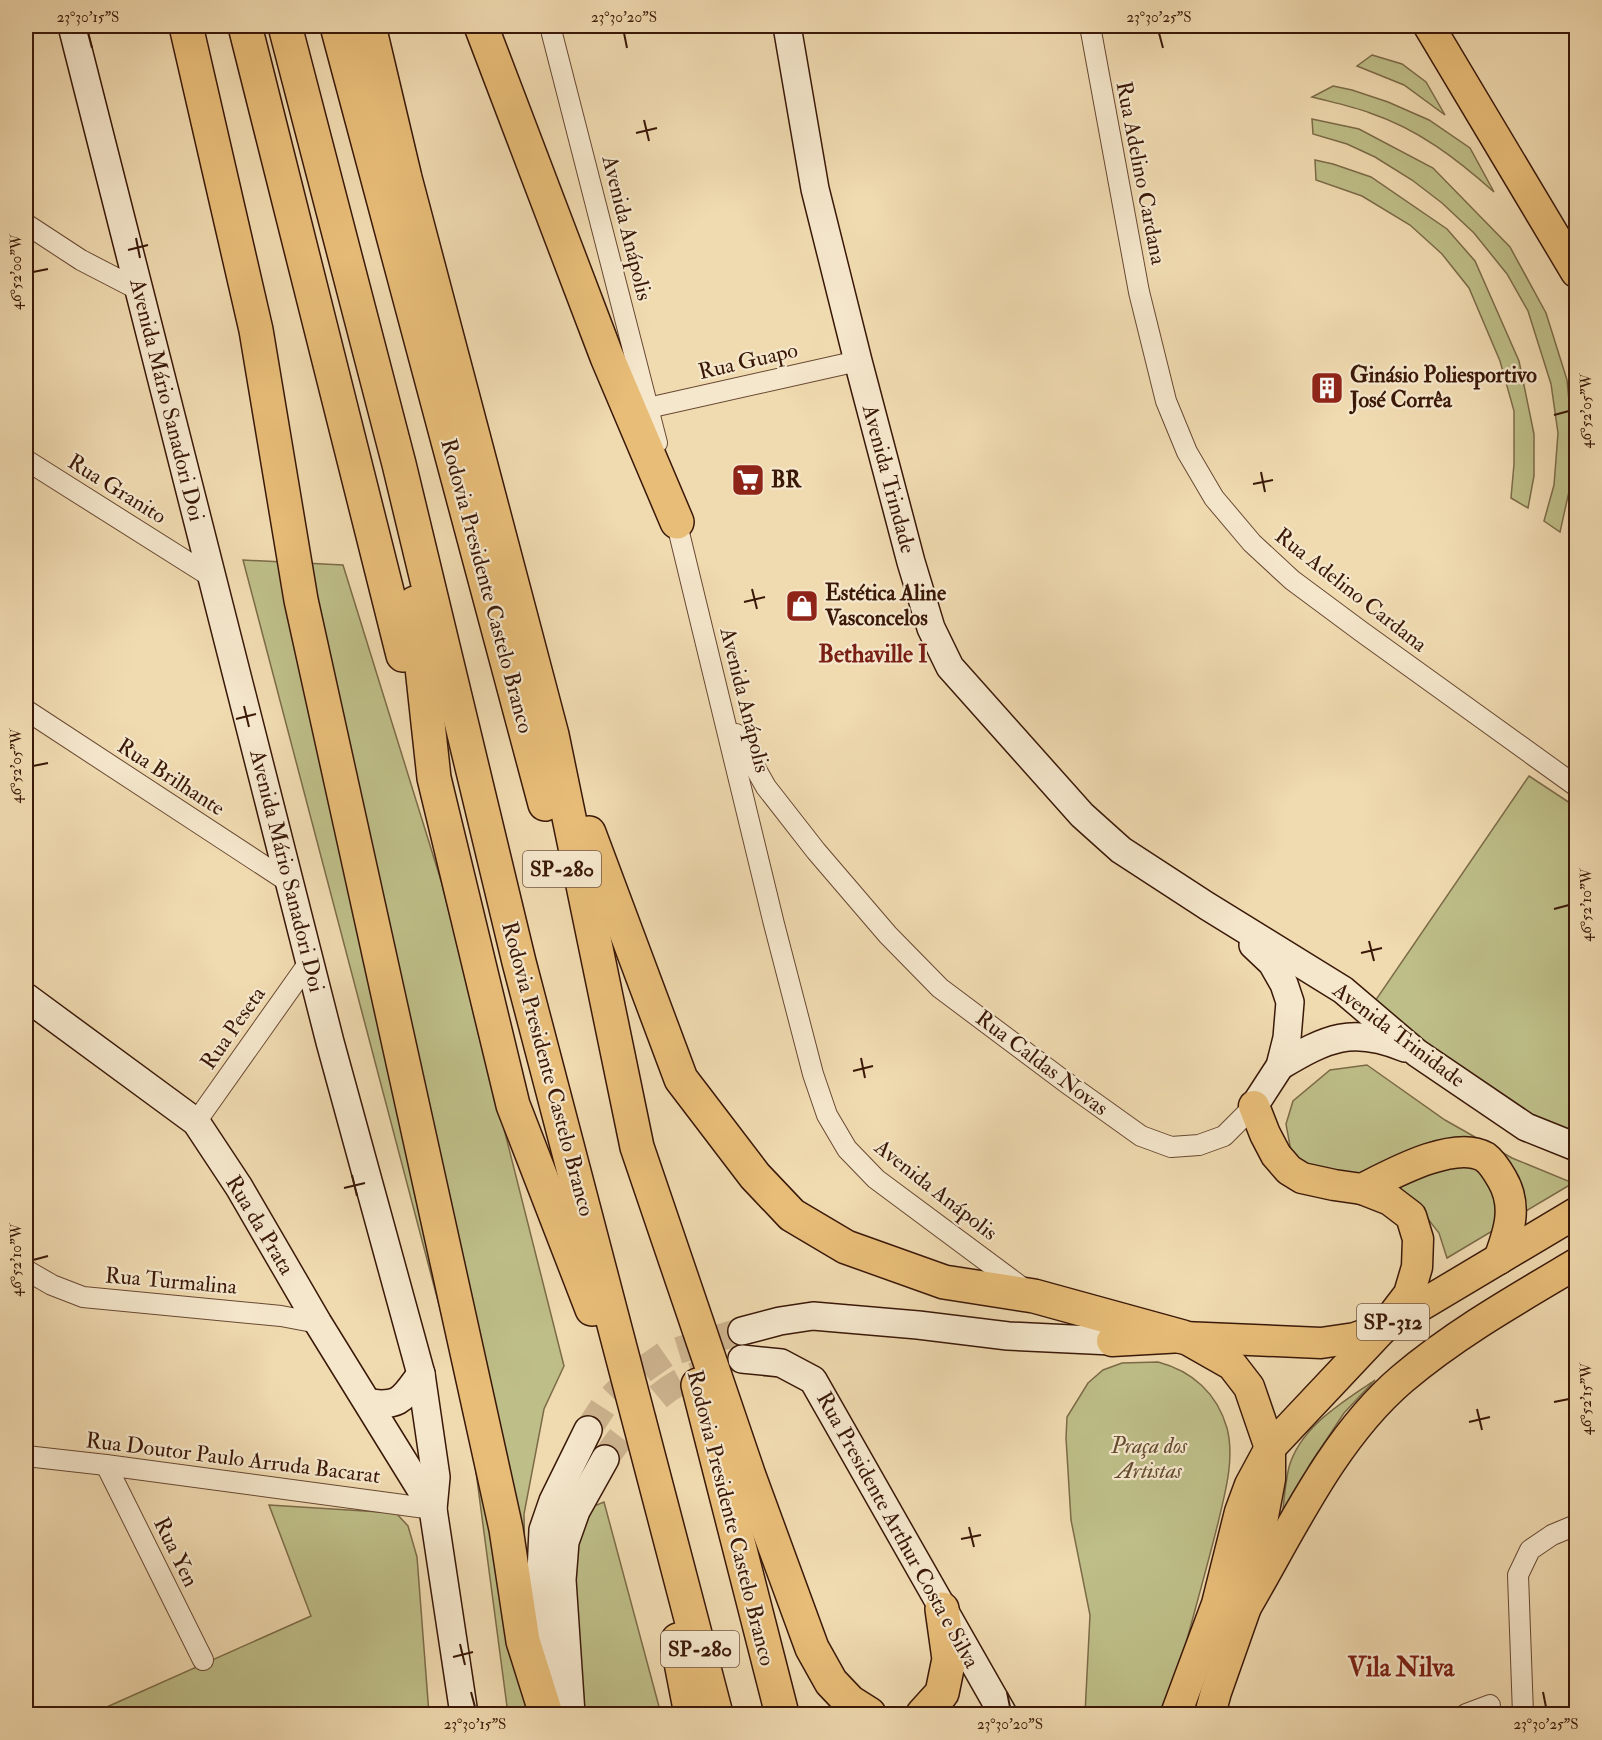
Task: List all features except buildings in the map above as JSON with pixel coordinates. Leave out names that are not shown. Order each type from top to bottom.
[{"type":"highway","points":[[186,26],[256,330],[301,600],[506,1529],[523,1641],[546,1714]]},
{"type":"highway","name":"Rodovia Presidente Castelo Branco","points":[[245,26],[434,778],[513,1105],[651,1462]]},
{"type":"highway","name":"Rodovia Presidente Castelo Branco","points":[[285,26],[399,464],[519,962],[684,1584],[716,1714]]},
{"type":"highway","name":"Rodovia Presidente Castelo Branco","points":[[337,26],[637,1147],[782,1714]]},
{"type":"highway","name":"Rodovia Presidente Castelo Branco","points":[[369,26],[405,178],[552,735],[637,1147]]},
{"type":"highway","points":[[481,26],[607,357],[677,522]]},
{"type":"highway","name":"Rodovia Presidente Castelo Branco","points":[[399,464],[434,778]]},
{"type":"highway","points":[[483,573],[552,735],[681,1079],[755,1176],[792,1215],[846,1247],[944,1282],[1034,1296],[1183,1337]]},
{"type":"highway","points":[[637,1147],[749,1476],[812,1648],[831,1682],[850,1702],[870,1714]]},
{"type":"highway","points":[[684,1584],[678,1647],[691,1714]]},
{"type":"highway","points":[[922,1714],[942,1693],[949,1659],[942,1609]]},
{"type":"main road","name":"Avenida Mário Sanadori Doi","points":[[72,26],[330,1042],[421,1374],[436,1477],[434,1509]]},
{"type":"main road","name":"Avenida Trindade","points":[[786,26],[815,189],[858,361],[911,562],[931,628],[950,667],[1082,815],[1121,850],[1225,917]]},
{"type":"main road","points":[[1429,26],[1576,272]]},
{"type":"main road","name":"Avenida Trinidade","points":[[1225,917],[1343,990],[1417,1053],[1526,1127],[1576,1146]]},
{"type":"main road","name":"Rua Caldas Novas","points":[[1225,917],[1272,963],[1284,984],[1290,1002],[1287,1038],[1280,1066],[1254,1106]]},
{"type":"main road","name":"Rua da Prata","points":[[26,997],[196,1122],[239,1187],[318,1323],[434,1509]]},
{"type":"main road","points":[[1280,1066],[1313,1046],[1336,1038],[1359,1036],[1388,1041],[1417,1053]]},
{"type":"main road","points":[[1254,1106],[1276,1155],[1289,1170],[1308,1179],[1362,1189],[1390,1200],[1411,1216],[1418,1239],[1417,1267],[1409,1294],[1383,1328]]},
{"type":"main road","points":[[1362,1189],[1434,1156],[1464,1153],[1484,1157],[1506,1185],[1512,1208],[1509,1231],[1499,1259]]},
{"type":"main road","name":"SP-312","points":[[1112,1341],[1183,1337],[1321,1343],[1355,1338],[1383,1328],[1576,1213]]},
{"type":"main road","points":[[1246,1607],[1324,1472],[1364,1418],[1401,1379],[1476,1324],[1576,1264]]},
{"type":"main road","points":[[742,1330],[813,1316],[918,1324],[1008,1336],[1112,1341]]},
{"type":"main road","name":"SP-312","points":[[1270,1448],[1383,1328]]},
{"type":"main road","points":[[1183,1337],[1232,1365],[1249,1387],[1270,1448],[1269,1479],[1246,1607],[1210,1714]]},
{"type":"main road","name":"Rua Presidente Arthur Costa e Silva","points":[[742,1359],[781,1363],[813,1380],[1003,1714]]},
{"type":"main road","points":[[369,1403],[387,1406],[397,1402],[421,1374]]},
{"type":"main road","points":[[552,1714],[541,1573],[543,1530],[553,1501],[588,1430]]},
{"type":"main road","points":[[1176,1714],[1216,1604],[1240,1512],[1250,1485],[1270,1448]]},
{"type":"main road","points":[[571,1714],[562,1580],[565,1542],[576,1511],[605,1459]]},
{"type":"main road","points":[[434,1509],[464,1714]]},
{"type":"street","name":"Rua Adelino Cardana","points":[[1090,26],[1138,292],[1166,401],[1186,452],[1214,498],[1252,543],[1292,580],[1576,786]]},
{"type":"street","name":"Avenida Anápolis","points":[[556,31],[774,924],[826,1115],[847,1149],[876,1179],[1034,1296]]},
{"type":"street","points":[[26,224],[81,260],[139,290]]},
{"type":"street","name":"Rua Guapo","points":[[648,408],[858,361]]},
{"type":"street","name":"Rua Granito","points":[[26,460],[213,578]]},
{"type":"street","name":"Rua Brilhante","points":[[26,710],[290,883]]},
{"type":"street","name":"Rua Caldas Novas","points":[[725,716],[766,787],[816,851],[888,935],[940,987],[1064,1081],[1141,1136],[1171,1147],[1199,1145],[1224,1136],[1254,1106]]},
{"type":"street","name":"Rua Peseta","points":[[196,1122],[310,961]]},
{"type":"street","name":"Rua Turmalina","points":[[26,1270],[52,1286],[83,1298],[281,1316],[318,1323]]},
{"type":"street","name":"Rua Doutor Paulo Arruda Bacarat","points":[[26,1456],[434,1509]]},
{"type":"street","name":"Rua Yen","points":[[106,1465],[203,1660]]},
{"type":"street","points":[[1523,1714],[1518,1575],[1530,1550],[1552,1535],[1576,1525]]},
{"type":"street","points":[[1466,1714],[1490,1705]]},
{"type":"green space","points":[[1372,55],[1402,64],[1426,82],[1445,115],[1404,85],[1357,66]]},
{"type":"green space","points":[[1333,86],[1388,102],[1429,120],[1470,148],[1494,192],[1436,146],[1404,127],[1349,106],[1312,97]]},
{"type":"green space","points":[[1312,119],[1359,129],[1433,168],[1510,247],[1546,313],[1567,380],[1572,431],[1570,487],[1560,532],[1544,521],[1554,485],[1558,433],[1551,384],[1528,311],[1507,274],[1474,233],[1442,203],[1412,180],[1375,157],[1347,144],[1313,134]]},
{"type":"green space","points":[[1315,160],[1371,177],[1447,229],[1475,261],[1519,361],[1534,434],[1534,476],[1528,508],[1511,498],[1514,464],[1514,411],[1500,361],[1469,288],[1442,254],[1410,225],[1362,196],[1316,180]]},
{"type":"green space","points":[[243,560],[343,565],[442,884],[564,1366],[544,1409],[524,1514],[526,1624],[535,1714],[508,1714],[469,1419]]},
{"type":"green space","points":[[1529,776],[1576,807],[1576,1138],[1515,1113],[1373,1004]]},
{"type":"green space","points":[[1367,1065],[1445,1120],[1512,1158],[1573,1183],[1447,1258],[1439,1233],[1410,1196],[1358,1178],[1308,1172],[1292,1157],[1286,1124],[1293,1101],[1330,1070]]},
{"type":"green space","name":"Praça dos Artistas","points":[[1158,1362],[1182,1371],[1202,1385],[1223,1415],[1230,1452],[1226,1488],[1184,1652],[1171,1714],[1085,1714],[1090,1615],[1071,1520],[1066,1438],[1067,1417],[1088,1383],[1103,1370],[1122,1363]]},
{"type":"green space","points":[[1375,1380],[1344,1413],[1311,1463],[1282,1518],[1289,1467],[1303,1439],[1336,1407]]},
{"type":"green space","points":[[604,1502],[661,1714],[585,1714],[573,1550],[594,1506]]},
{"type":"green space","points":[[269,1505],[396,1513],[408,1526],[417,1557],[429,1714],[91,1714],[311,1616]]},
{"type":"tunnel","points":[[588,1430],[605,1404],[630,1379],[666,1354],[742,1331]]},
{"type":"tunnel","points":[[605,1459],[631,1424],[652,1402],[688,1378],[715,1369]]},
{"type":"place","name":"Ginásio Poliesportivo José Corrêa","points":[[1327,388]]},
{"type":"place","name":"BR","points":[[748,480]]},
{"type":"place","name":"Estética Aline Vasconcelos","points":[[802,606]]},
{"type":"district","name":"Bethaville I","points":[[873,654]]},
{"type":"district","name":"Vila Nilva","points":[[1401,1668]]}]
